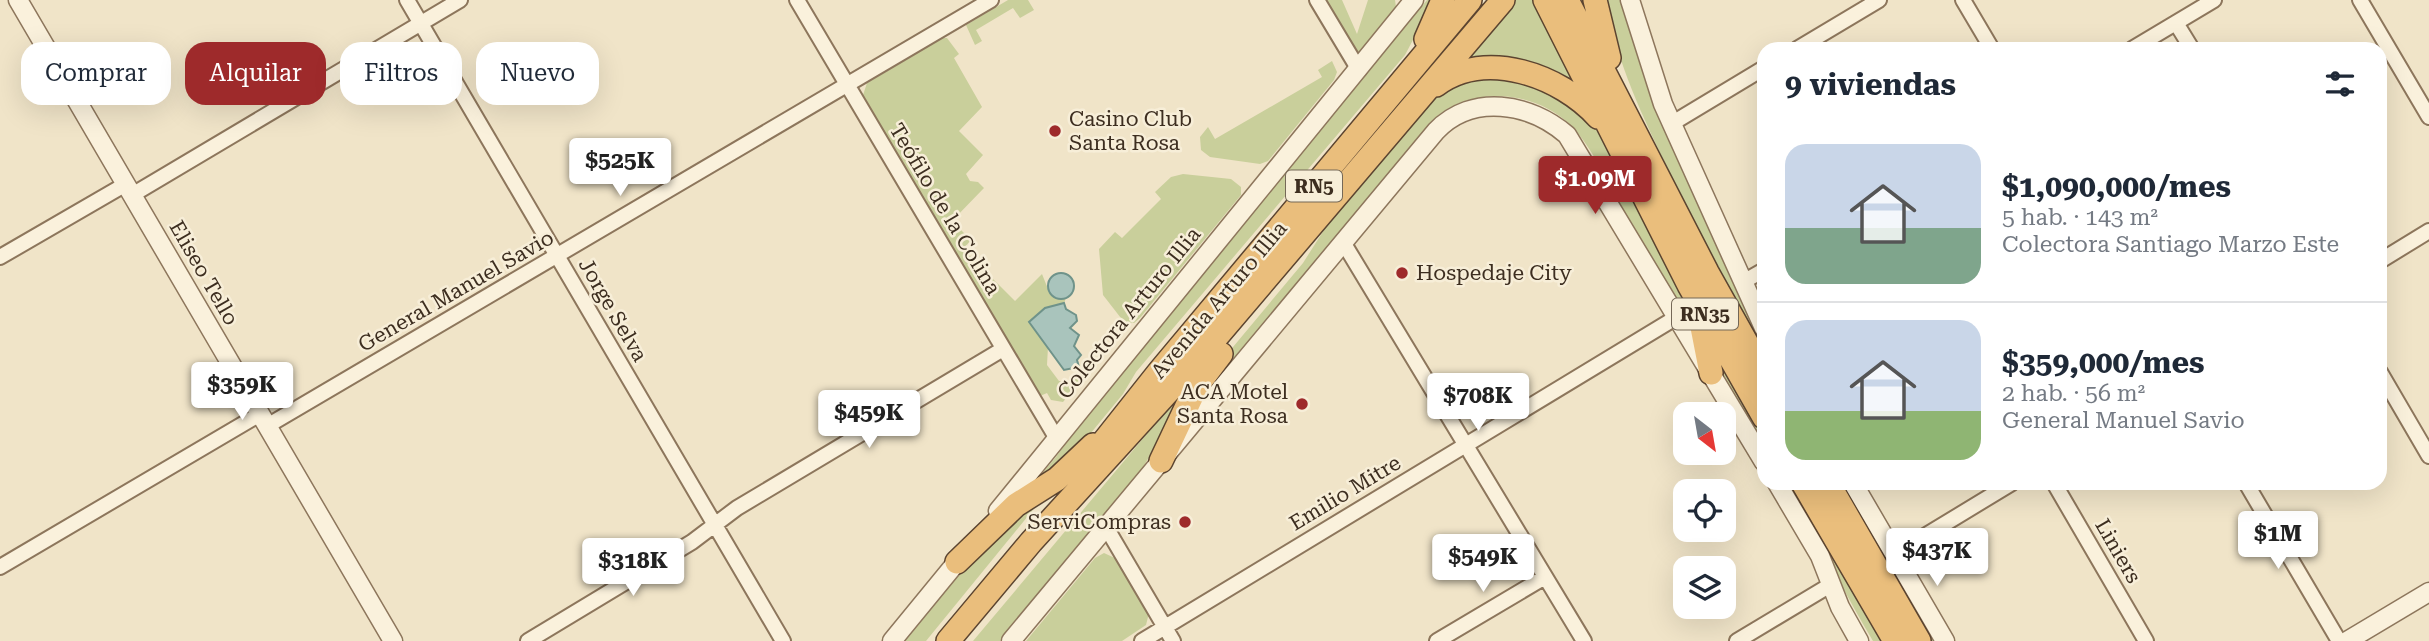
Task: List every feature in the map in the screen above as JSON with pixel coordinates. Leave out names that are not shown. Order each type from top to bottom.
[{"type":"highway","points":[[1390,96],[1430,33],[1443,0]]},
{"type":"highway","name":"Avenida Arturo Illia","points":[[1031,542],[1125,414],[1470,0]]},
{"type":"highway","name":"Avenida Arturo Illia","points":[[948,641],[1031,542],[1149,414],[1503,0]]},
{"type":"highway","name":"RN35","points":[[1545,0],[1626,160],[1659,203],[1757,362]]},
{"type":"highway","name":"RN35","points":[[1567,0],[1659,203],[1699,304],[1757,405]]},
{"type":"highway","points":[[1595,0],[1608,56],[1705,333],[1711,373]]},
{"type":"highway","points":[[1413,106],[1432,88],[1454,75],[1491,69],[1530,74],[1555,83],[1584,103],[1600,119],[1626,160]]},
{"type":"highway","points":[[1161,461],[1204,375],[1290,270],[1340,192]]},
{"type":"highway","points":[[957,562],[1016,505],[1067,470],[1125,414]]},
{"type":"highway","points":[[1806,490],[1895,641]]},
{"type":"highway","points":[[1832,490],[1919,641]]},
{"type":"street","name":"Eliseo Tello","points":[[18,0],[393,641]]},
{"type":"street","name":"Jorge Selva","points":[[407,0],[783,641]]},
{"type":"street","points":[[0,257],[129,189],[460,0]]},
{"type":"street","name":"Teófilo de la Colina","points":[[797,0],[1057,439]]},
{"type":"street","name":"General Manuel Savio","points":[[0,566],[557,256],[991,0]]},
{"type":"street","points":[[1317,0],[1359,70]]},
{"type":"street","name":"Colectora Arturo Illia","points":[[892,641],[1404,16],[1414,0]]},
{"type":"street","points":[[1630,0],[1671,124],[1757,313]]},
{"type":"street","points":[[1809,42],[1879,0]]},
{"type":"street","points":[[1963,0],[1988,42]]},
{"type":"street","points":[[2144,42],[2214,0]]},
{"type":"street","points":[[2360,0],[2385,42]]},
{"type":"street","points":[[2176,23],[2188,42]]},
{"type":"street","points":[[2387,46],[2429,117]]},
{"type":"street","points":[[1671,124],[1757,72]]},
{"type":"street","points":[[1011,641],[1436,131],[1461,111],[1481,106],[1523,111],[1559,128],[1579,152],[1757,450]]},
{"type":"street","points":[[2387,257],[2429,231]]},
{"type":"street","points":[[1343,242],[1584,641]]},
{"type":"street","points":[[1743,282],[1757,274]]},
{"type":"street","name":"Emilio Mitre","points":[[1142,641],[1677,317]]},
{"type":"street","points":[[528,641],[692,542],[737,508],[1003,349]]},
{"type":"street","points":[[2387,384],[2429,456]]},
{"type":"street","points":[[1781,490],[1820,556],[1840,607],[1859,641]]},
{"type":"street","points":[[1857,490],[1945,641]]},
{"type":"street","points":[[1895,554],[2000,490]]},
{"type":"street","name":"Liniers","points":[[2058,490],[2146,641]]},
{"type":"street","points":[[2250,490],[2339,641]]},
{"type":"street","points":[[1106,527],[1173,641]]},
{"type":"street","points":[[1437,641],[1545,577]]},
{"type":"street","points":[[1737,641],[1832,584]]},
{"type":"street","points":[[2347,641],[2429,592]]},
{"type":"green space","points":[[1008,0],[1028,0],[1034,10],[1020,18],[1013,8],[976,30],[982,41],[975,45],[966,25]]},
{"type":"green space","points":[[1324,0],[1342,0],[1357,34],[1368,0],[1395,0],[1396,7],[1358,53]]},
{"type":"green space","points":[[1427,0],[1434,0],[1405,55],[1136,372],[1123,394],[1067,462],[1027,491],[1056,457],[1084,417]]},
{"type":"green space","points":[[1516,0],[1534,0],[1578,85],[1550,70],[1459,65]]},
{"type":"green space","points":[[1605,0],[1622,0],[1663,126],[1757,331],[1757,344],[1641,111],[1610,23]]},
{"type":"green space","points":[[947,38],[959,54],[954,58],[982,107],[959,131],[983,155],[966,174],[970,181],[978,182],[984,188],[952,221],[971,240],[963,249],[1015,301],[1042,274],[1050,294],[1066,298],[1064,303],[1045,308],[1029,322],[1048,347],[1047,365],[1059,381],[1073,381],[1088,365],[1091,368],[1063,402],[1051,400],[1047,393],[1040,396],[863,95],[867,83]]},
{"type":"green space","points":[[1332,61],[1337,72],[1334,80],[1268,161],[1260,164],[1210,157],[1201,150],[1200,137],[1208,127],[1215,139],[1322,77],[1318,70]]},
{"type":"green space","points":[[1486,79],[1514,82],[1540,89],[1565,102],[1597,129],[1665,255],[1685,300],[1701,347],[1596,160],[1575,130],[1552,111],[1536,103],[1519,98],[1482,97],[1449,108],[1434,119],[1205,394],[1218,365],[1303,263],[1336,211],[1417,113],[1438,95],[1456,85]]},
{"type":"green space","points":[[1183,174],[1231,179],[1241,187],[1241,195],[1140,318],[1134,323],[1124,322],[1103,295],[1099,249],[1115,232],[1122,238],[1161,199],[1155,192],[1171,177]]},
{"type":"green space","points":[[1714,349],[1757,422],[1757,435],[1725,380]]},
{"type":"green space","points":[[1182,392],[1185,395],[1138,476],[1000,641],[973,641]]},
{"type":"green space","points":[[1050,489],[926,641],[905,641],[998,528]]},
{"type":"green space","points":[[1789,490],[1796,490],[1885,641],[1873,641]]},
{"type":"green space","points":[[1841,490],[1848,490],[1937,641],[1928,641]]},
{"type":"green space","points":[[1104,553],[1117,559],[1149,613],[1146,625],[1122,641],[1026,641],[1095,558]]},
{"type":"water","points":[[1061,273],[1070,277],[1074,286],[1070,295],[1061,299],[1052,295],[1048,286],[1052,277]]},
{"type":"water","points":[[1064,303],[1066,309],[1076,315],[1077,321],[1070,328],[1079,335],[1074,346],[1081,355],[1077,360],[1079,367],[1064,370],[1029,322],[1045,308]]},
{"type":"place","name":"Casino Club Santa Rosa","points":[[1055,131]]},
{"type":"place","name":"Hospedaje City","points":[[1402,273]]},
{"type":"place","name":"ACA Motel Santa Rosa","points":[[1302,404]]},
{"type":"place","name":"ServiCompras","points":[[1185,522]]}]
